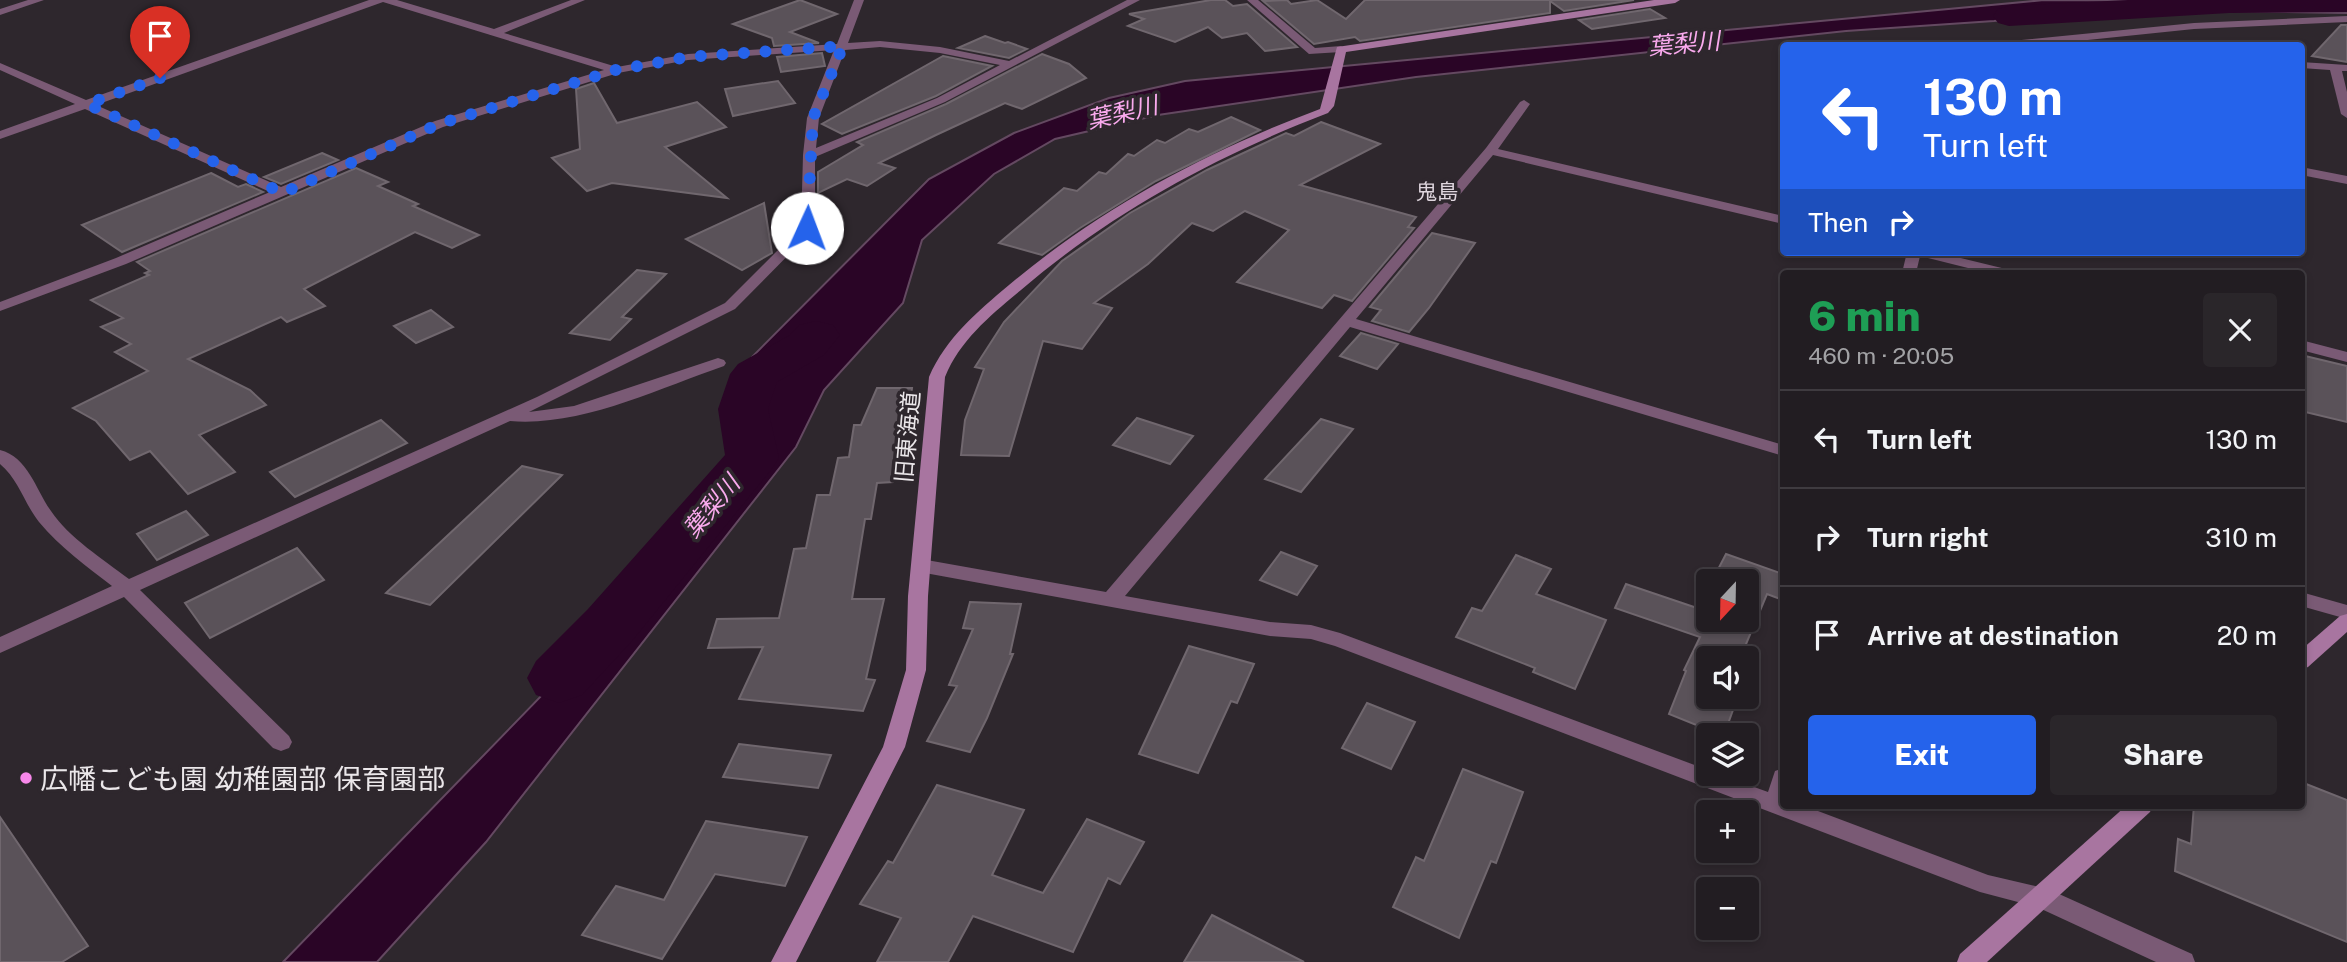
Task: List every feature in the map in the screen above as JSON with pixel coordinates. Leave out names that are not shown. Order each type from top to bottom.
[{"type":"main road","points":[[1340,54],[1675,0]]},
{"type":"main road","name":"旧東海道","points":[[783,962],[894,747],[916,670],[921,566],[937,377],[944,360],[962,337],[1040,265],[1093,225],[1219,155],[1324,111],[1329,101],[1340,54]]},
{"type":"main road","points":[[2305,658],[2347,621]]},
{"type":"main road","points":[[1969,962],[2138,809]]},
{"type":"street","points":[[0,12],[39,0]]},
{"type":"street","points":[[0,135],[379,0]]},
{"type":"street","points":[[386,0],[616,70]]},
{"type":"street","points":[[491,34],[580,0]]},
{"type":"street","points":[[0,645],[543,400],[730,306],[807,228],[813,118],[859,0]]},
{"type":"street","points":[[809,155],[906,116],[1135,0]]},
{"type":"street","points":[[1252,0],[1313,52],[1340,54]]},
{"type":"street","points":[[2024,42],[2194,26],[2347,19]]},
{"type":"street","points":[[0,307],[121,261],[439,124],[616,70],[688,57],[843,46],[911,46],[1010,64]]},
{"type":"street","points":[[2305,65],[2341,68],[2347,114]]},
{"type":"street","points":[[0,66],[283,193]]},
{"type":"street","points":[[1111,599],[1490,151],[1524,104]]},
{"type":"street","points":[[1490,151],[1780,219]]},
{"type":"street","points":[[2305,172],[2347,180]]},
{"type":"street","points":[[1934,256],[1992,270]]},
{"type":"street","points":[[1346,321],[1780,450]]},
{"type":"street","points":[[2305,346],[2347,357]]},
{"type":"street","points":[[506,416],[536,418],[577,411],[718,363]]},
{"type":"street","points":[[0,455],[20,472],[45,517],[85,556],[126,587],[281,742]]},
{"type":"street","points":[[921,566],[1270,629],[1311,632],[1340,640],[1780,807]]},
{"type":"street","points":[[2305,600],[2347,612]]},
{"type":"street","points":[[1776,805],[1780,789]]},
{"type":"street","points":[[1787,809],[1988,885],[2040,897],[2183,962]]},
{"type":"water","points":[[2044,0],[2347,2],[2347,13],[2111,9],[1994,21],[1846,31],[1416,77],[1158,115],[1055,139],[994,174],[922,240],[903,303],[824,390],[796,447],[486,842],[377,962],[283,962],[646,588],[752,458],[743,409],[755,374],[752,357],[929,179],[1014,133],[1109,98],[1185,81]]},
{"type":"building","points":[[800,0],[837,14],[790,32],[819,43],[774,46],[772,38],[733,24]]},
{"type":"building","points":[[1225,0],[1233,6],[1247,4],[1297,47],[1265,51],[1247,33],[1222,38],[1208,27],[1175,42],[1128,26],[1144,19],[1129,14]]},
{"type":"building","points":[[1287,0],[1291,4],[1317,0],[1346,19],[1365,0],[1634,0],[1564,11],[1550,1],[1550,13],[1360,41],[1355,37],[1314,44],[1263,1]]},
{"type":"building","points":[[1650,9],[1665,18],[1592,29],[1579,20]]},
{"type":"building","points":[[2341,25],[2347,25],[2347,62],[2312,56]]},
{"type":"building","points":[[985,36],[1027,49],[1009,58],[958,48]]},
{"type":"building","points":[[822,53],[825,66],[781,72],[777,57]]},
{"type":"building","points":[[1042,54],[1069,64],[1086,78],[1022,109],[1005,103],[879,163],[895,168],[867,186],[847,179],[818,193],[818,172],[863,145],[857,142],[946,104]]},
{"type":"building","points":[[943,56],[992,66],[936,96],[842,134],[822,124]]},
{"type":"building","points":[[778,81],[795,103],[733,116],[725,89]]},
{"type":"building","points":[[594,83],[617,123],[697,102],[726,127],[665,147],[727,198],[612,183],[587,191],[552,158],[580,149],[576,89]]},
{"type":"building","points":[[1231,117],[1260,130],[1156,181],[1042,255],[999,243],[1064,188],[1077,191],[1099,172],[1106,174],[1128,154],[1134,156],[1157,140],[1165,143],[1189,129],[1198,132]]},
{"type":"building","points":[[1321,122],[1380,144],[1300,185],[1416,217],[1408,227],[1414,228],[1352,301],[1334,295],[1322,308],[1237,282],[1289,230],[1245,211],[1213,231],[1192,223],[1148,264],[1094,303],[1112,308],[1082,349],[1043,341],[1009,456],[961,455],[965,420],[984,369],[975,367],[1004,322],[1062,261],[1130,213],[1207,170],[1286,133],[1294,136]]},
{"type":"building","points":[[322,153],[338,160],[281,184],[264,177]]},
{"type":"building","points":[[356,168],[388,182],[378,186],[418,204],[413,206],[479,235],[452,248],[415,232],[304,289],[325,306],[287,322],[281,317],[188,359],[250,390],[266,405],[199,435],[235,472],[188,494],[150,451],[130,460],[96,421],[73,408],[148,371],[115,352],[131,344],[101,327],[123,318],[91,300],[149,275],[145,273],[150,271],[137,262]]},
{"type":"building","points":[[211,173],[238,187],[246,184],[263,192],[122,252],[82,225]]},
{"type":"building","points":[[764,203],[772,253],[742,270],[686,239]]},
{"type":"building","points":[[1432,233],[1475,243],[1409,332],[1372,321],[1381,310],[1370,307]]},
{"type":"building","points":[[637,270],[666,274],[622,317],[631,319],[610,340],[570,333]]},
{"type":"building","points":[[431,310],[453,327],[416,343],[394,326]]},
{"type":"building","points":[[1361,333],[1398,344],[1377,369],[1340,356]]},
{"type":"building","points":[[2305,356],[2347,366],[2347,422],[2305,412]]},
{"type":"building","points":[[877,388],[912,388],[905,444],[899,444],[893,482],[877,483],[871,519],[865,519],[852,599],[884,599],[866,679],[875,680],[863,711],[739,699],[763,647],[708,648],[717,619],[779,618],[794,549],[806,548],[817,495],[830,495],[838,458],[849,457],[854,425],[861,425]]},
{"type":"building","points":[[1137,418],[1193,436],[1170,464],[1113,445]]},
{"type":"building","points":[[1321,419],[1353,429],[1301,492],[1265,479]]},
{"type":"building","points":[[381,420],[407,443],[295,497],[270,472]]},
{"type":"building","points":[[522,466],[562,475],[430,605],[386,593]]},
{"type":"building","points":[[186,511],[208,535],[157,560],[137,534]]},
{"type":"building","points":[[297,548],[324,580],[210,638],[185,603]]},
{"type":"building","points":[[1281,552],[1317,566],[1297,595],[1260,580]]},
{"type":"building","points":[[1726,554],[1780,573],[1780,599],[1767,594],[1759,613],[1759,569],[1718,569]]},
{"type":"building","points":[[1516,555],[1551,569],[1536,594],[1606,620],[1575,689],[1533,672],[1535,668],[1456,637],[1472,608],[1482,611]]},
{"type":"building","points":[[1626,584],[1696,608],[1696,632],[1751,632],[1745,646],[1696,646],[1696,709],[1733,709],[1728,723],[1696,725],[1669,714],[1686,671],[1684,670],[1700,637],[1615,608]]},
{"type":"building","points":[[970,602],[1021,604],[1010,654],[1013,654],[970,752],[927,741],[957,686],[949,685],[973,629],[963,628]]},
{"type":"building","points":[[1189,646],[1254,664],[1237,703],[1231,701],[1198,773],[1139,754]]},
{"type":"building","points":[[1367,703],[1415,722],[1391,769],[1342,748]]},
{"type":"building","points":[[739,744],[831,755],[818,788],[723,777]]},
{"type":"building","points":[[1463,769],[1523,792],[1496,863],[1491,861],[1459,938],[1393,907],[1416,857],[1424,861]]},
{"type":"building","points":[[2305,784],[2347,800],[2347,942],[2175,871],[2178,839],[2191,844],[2194,809],[2305,809]]},
{"type":"building","points":[[937,785],[1024,810],[992,875],[1043,893],[1087,819],[1144,842],[1120,884],[1108,878],[1073,952],[973,916],[948,962],[877,962],[901,918],[860,904],[888,861],[893,863]]},
{"type":"building","points":[[0,817],[88,946],[62,962],[0,962]]},
{"type":"building","points":[[706,821],[807,837],[785,886],[715,874],[662,959],[582,935],[616,886],[664,900]]},
{"type":"building","points":[[1212,915],[1304,962],[1184,962]]},
{"type":"waterway","name":"葉梨川","points":[[2009,16],[2229,4],[2347,3]]},
{"type":"waterway","name":"葉梨川","points":[[559,678],[610,625],[752,458],[743,409],[755,374],[807,345],[816,335]]},
{"type":"place","name":"広幡こども園 幼稚園部 保育園部","points":[[26,778]]},
{"type":"district","name":"鬼島","points":[[1437,191]]},
{"type":"route","points":[[160,78],[87,104],[283,193],[439,124],[616,70],[688,57],[843,46],[813,118],[807,228]]}]
